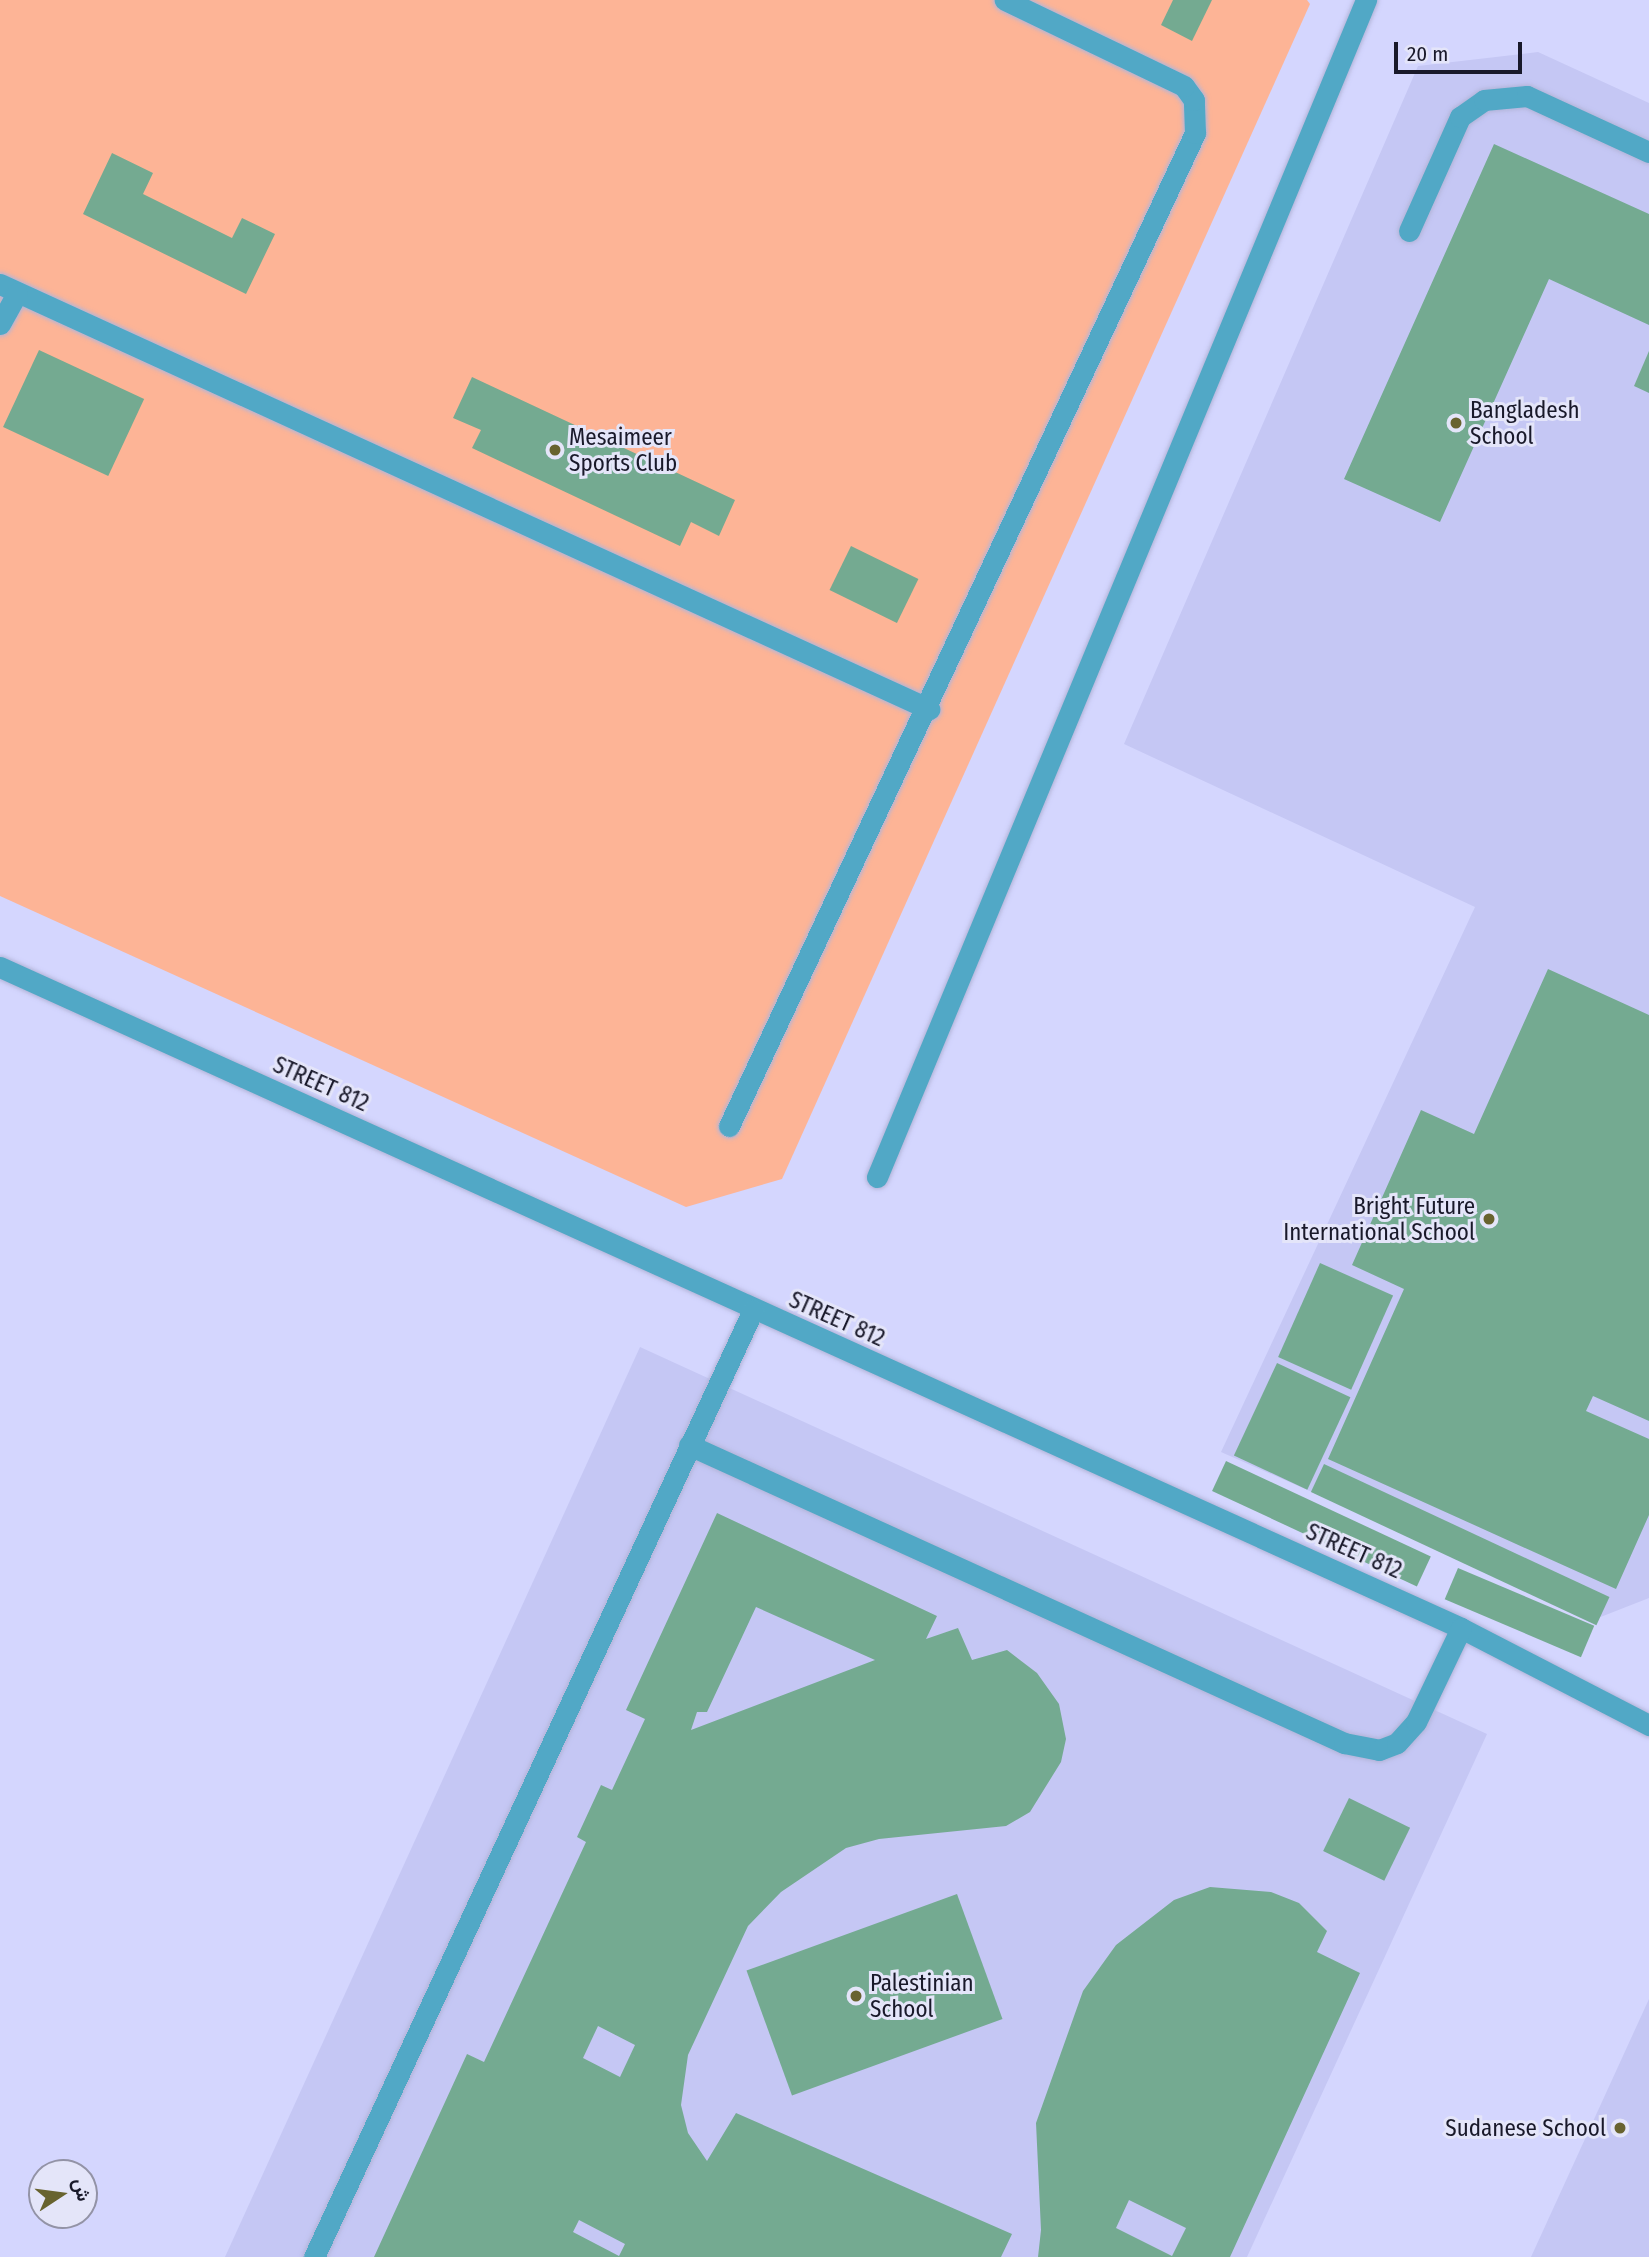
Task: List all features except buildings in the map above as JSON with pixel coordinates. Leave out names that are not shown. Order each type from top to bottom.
[{"type":"street","points":[[729,1126],[929,709],[1195,133],[1198,114],[1185,86],[1005,0]]},
{"type":"street","points":[[877,1177],[1366,0]]},
{"type":"street","points":[[1409,231],[1460,117],[1484,100],[1527,96],[1649,152]]},
{"type":"street","points":[[0,324],[8,288],[929,709]]},
{"type":"street","name":"STREET 812","points":[[0,967],[753,1310],[1461,1628],[1649,1725]]},
{"type":"street","points":[[314,2257],[753,1310]]},
{"type":"street","points":[[689,1445],[1344,1743],[1379,1750],[1397,1743],[1416,1722],[1461,1628]]},
{"type":"shaded area","name":"Mesaimeer Sports Club","points":[[0,0],[1307,0],[1310,4],[782,1179],[686,1207],[0,896]]},
{"type":"shaded area","name":"Bangladesh School","points":[[1538,52],[1649,103],[1649,1598],[1598,1618],[1221,1452],[1475,907],[1124,744],[1418,66]]},
{"type":"shaded area","name":"Palestinian School","points":[[640,1347],[1487,1734],[1247,2257],[225,2257]]},
{"type":"shaded area","name":"Sudanese School","points":[[1649,1999],[1649,2257],[1531,2257]]},
{"type":"place","name":"Bangladesh School","points":[[1456,423]]},
{"type":"place","name":"Mesaimeer Sports Club","points":[[555,450]]},
{"type":"place","name":"Bright Future International School","points":[[1489,1219]]},
{"type":"place","name":"Palestinian School","points":[[856,1996]]},
{"type":"place","name":"Sudanese School","points":[[1620,2128]]}]
